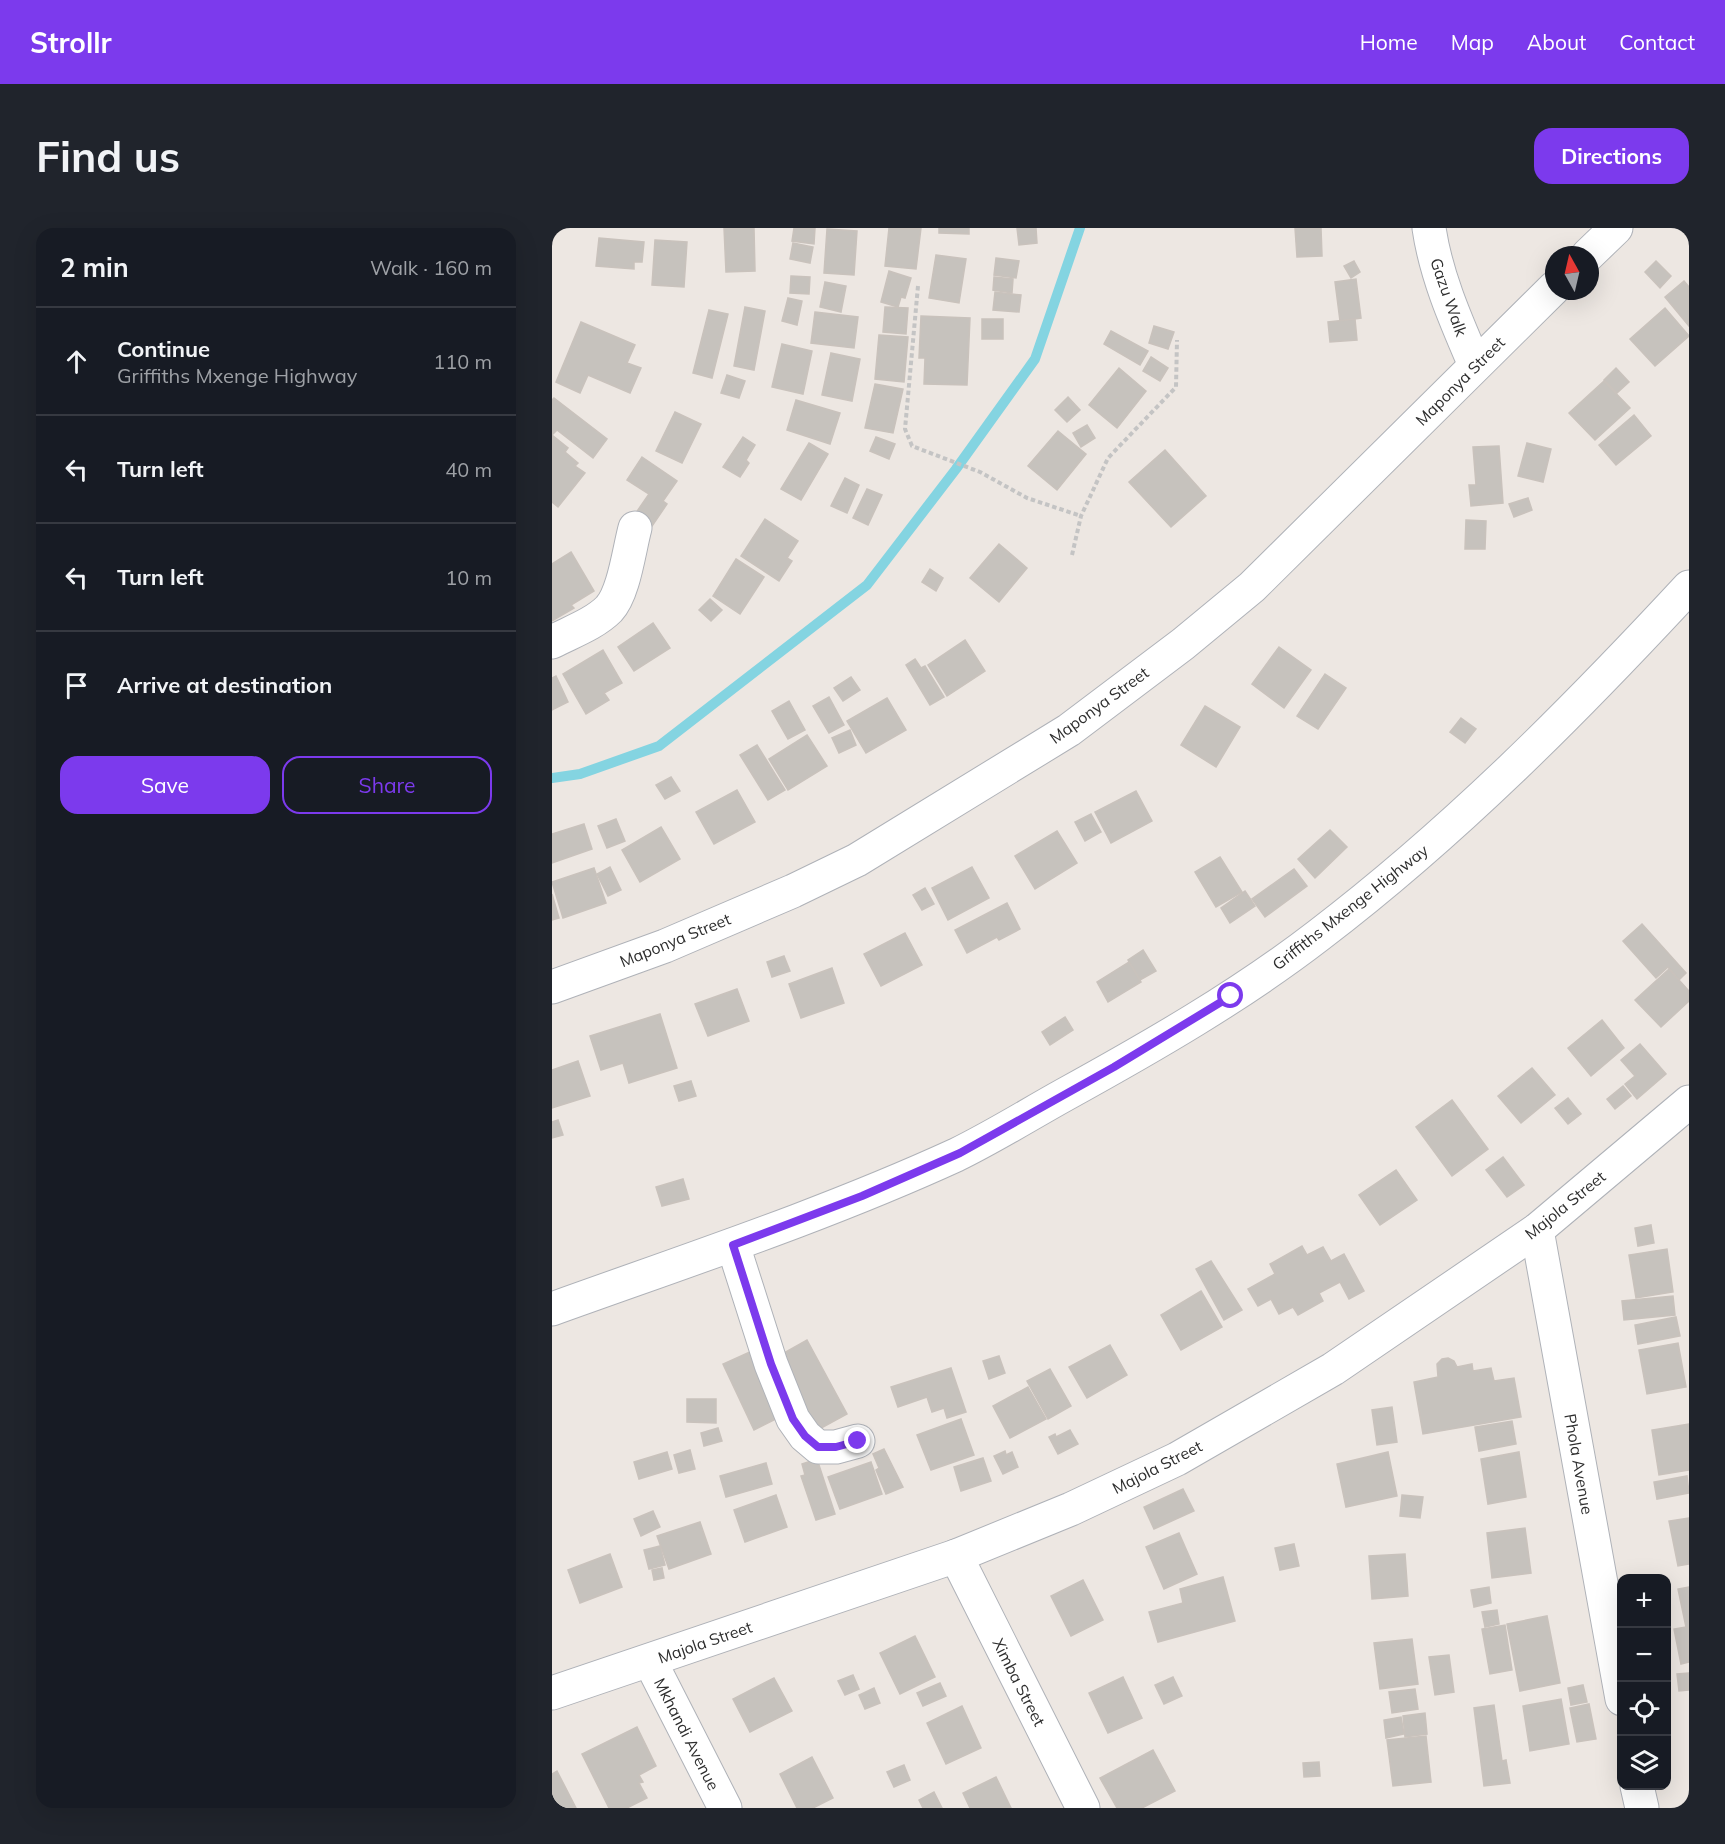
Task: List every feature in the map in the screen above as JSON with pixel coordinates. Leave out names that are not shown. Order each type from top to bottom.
[{"type":"street","name":"Gazu Walk","points":[[1429,228],[1439,275],[1475,365]]},
{"type":"street","points":[[1597,246],[1616,228]]},
{"type":"street","name":"Maponya Street","points":[[552,987],[665,946],[793,891],[857,860],[1069,730],[1183,644],[1252,587],[1545,297]]},
{"type":"street","points":[[552,642],[592,622],[611,607],[620,587],[635,528]]},
{"type":"street","name":"Griffiths Mxenge Highway","points":[[552,1309],[733,1245],[862,1196],[960,1153],[1114,1067],[1231,996],[1318,936],[1421,852],[1615,667],[1689,587]]},
{"type":"street","name":"Majola Street","points":[[552,1693],[956,1556],[1129,1483],[1177,1459],[1259,1414],[1333,1369],[1537,1230],[1689,1102]]},
{"type":"street","name":"Phola Avenue","points":[[1537,1230],[1619,1682]]},
{"type":"street","points":[[733,1245],[771,1364],[793,1419],[805,1436],[818,1447],[836,1447],[858,1441]]},
{"type":"street","name":"Ximba Street","points":[[956,1556],[1083,1808]]},
{"type":"street","name":"Mkhandi Avenue","points":[[650,1661],[725,1808]]},
{"type":"street","points":[[1638,1790],[1642,1808]]},
{"type":"path","points":[[918,286],[905,429],[912,446],[980,472],[1027,498],[1081,516]]},
{"type":"path","points":[[1072,555],[1081,516],[1108,458],[1176,387],[1177,340]]},
{"type":"building","points":[[724,228],[754,228],[755,271],[726,272]]},
{"type":"building","points":[[794,228],[815,228],[814,244],[792,241]]},
{"type":"building","points":[[889,228],[921,228],[916,269],[885,266]]},
{"type":"building","points":[[939,228],[969,228],[969,234],[939,233]]},
{"type":"building","points":[[1017,228],[1036,228],[1037,243],[1019,245]]},
{"type":"building","points":[[1295,228],[1321,228],[1322,256],[1297,257]]},
{"type":"building","points":[[827,229],[857,231],[854,275],[824,273]]},
{"type":"building","points":[[599,238],[644,242],[642,262],[634,262],[634,269],[596,266]]},
{"type":"building","points":[[655,240],[687,242],[684,287],[652,285]]},
{"type":"building","points":[[793,243],[813,247],[810,263],[790,259]]},
{"type":"building","points":[[936,255],[966,259],[959,303],[929,298]]},
{"type":"building","points":[[996,258],[1019,261],[1016,278],[994,275]]},
{"type":"building","points":[[1354,261],[1360,272],[1351,278],[1344,266]]},
{"type":"building","points":[[1656,261],[1671,276],[1660,288],[1645,272]]},
{"type":"building","points":[[889,271],[911,278],[905,298],[901,297],[898,307],[881,302]]},
{"type":"building","points":[[791,276],[810,277],[809,294],[790,293]]},
{"type":"building","points":[[994,277],[1013,279],[1012,293],[993,290]]},
{"type":"building","points":[[1356,279],[1361,318],[1340,321],[1335,282]]},
{"type":"building","points":[[1684,281],[1689,287],[1689,326],[1665,297]]},
{"type":"building","points":[[825,282],[846,286],[841,312],[820,307]]},
{"type":"building","points":[[995,292],[1021,295],[1019,312],[993,310]]},
{"type":"building","points":[[788,298],[802,301],[797,325],[782,321]]},
{"type":"building","points":[[745,307],[765,311],[754,370],[734,366]]},
{"type":"building","points":[[885,307],[908,308],[906,334],[883,332]]},
{"type":"building","points":[[1665,308],[1689,336],[1655,366],[1630,339]]},
{"type":"building","points":[[709,310],[728,314],[712,378],[693,373]]},
{"type":"building","points":[[815,312],[858,317],[854,348],[811,343]]},
{"type":"building","points":[[921,316],[970,318],[967,385],[924,384],[925,358],[919,358]]},
{"type":"building","points":[[982,319],[1003,319],[1003,339],[982,339]]},
{"type":"building","points":[[1355,319],[1357,340],[1330,342],[1328,322]]},
{"type":"building","points":[[581,322],[635,345],[627,363],[641,368],[630,393],[588,375],[580,393],[556,382]]},
{"type":"building","points":[[1154,326],[1174,332],[1168,349],[1149,343]]},
{"type":"building","points":[[1111,331],[1148,351],[1140,365],[1104,344]]},
{"type":"building","points":[[879,335],[908,337],[904,382],[875,379]]},
{"type":"building","points":[[782,344],[812,351],[803,394],[772,387]]},
{"type":"building","points":[[831,353],[860,359],[852,401],[822,395]]},
{"type":"building","points":[[1151,357],[1168,368],[1160,381],[1143,371]]},
{"type":"building","points":[[1119,368],[1146,391],[1117,428],[1089,405]]},
{"type":"building","points":[[1616,368],[1629,382],[1617,393],[1604,380]]},
{"type":"building","points":[[727,375],[745,381],[739,398],[721,393]]},
{"type":"building","points":[[1604,381],[1630,408],[1595,440],[1569,413]]},
{"type":"building","points":[[875,384],[903,389],[893,433],[865,428]]},
{"type":"building","points":[[1068,397],[1080,410],[1067,422],[1055,410]]},
{"type":"building","points":[[554,398],[607,439],[593,458],[557,430],[552,435],[552,400]]},
{"type":"building","points":[[796,400],[840,413],[830,444],[787,430]]},
{"type":"building","points":[[675,412],[701,424],[682,463],[656,451]]},
{"type":"building","points":[[1634,415],[1651,436],[1616,465],[1599,445]]},
{"type":"building","points":[[1087,425],[1095,438],[1081,447],[1073,433]]},
{"type":"building","points":[[1058,431],[1086,454],[1057,490],[1028,466]]},
{"type":"building","points":[[552,435],[568,448],[565,452],[578,463],[575,466],[585,473],[558,507],[552,502]]},
{"type":"building","points":[[743,437],[755,445],[746,460],[749,463],[740,477],[723,467]]},
{"type":"building","points":[[876,437],[895,444],[889,459],[870,451]]},
{"type":"building","points":[[809,443],[828,454],[801,500],[781,489]]},
{"type":"building","points":[[1527,443],[1551,449],[1543,482],[1518,476]]},
{"type":"building","points":[[1499,446],[1503,503],[1471,506],[1469,485],[1476,485],[1473,447]]},
{"type":"building","points":[[1165,450],[1206,496],[1171,527],[1129,482]]},
{"type":"building","points":[[642,457],[677,481],[663,501],[667,504],[648,532],[631,520],[649,494],[627,480]]},
{"type":"building","points":[[845,478],[859,485],[847,513],[831,506]]},
{"type":"building","points":[[867,489],[882,495],[868,525],[853,518]]},
{"type":"building","points":[[1528,498],[1532,510],[1514,517],[1509,504]]},
{"type":"building","points":[[765,519],[798,541],[787,558],[792,561],[779,581],[741,556]]},
{"type":"building","points":[[1466,520],[1486,521],[1485,549],[1465,549]]},
{"type":"building","points":[[999,544],[1027,568],[999,602],[970,578]]},
{"type":"building","points":[[571,552],[594,591],[571,605],[574,608],[552,621],[552,564]]},
{"type":"building","points":[[736,559],[764,577],[740,614],[713,596]]},
{"type":"building","points":[[930,569],[943,578],[936,591],[922,582]]},
{"type":"building","points":[[710,599],[722,610],[711,621],[699,610]]},
{"type":"building","points":[[653,623],[670,648],[634,671],[618,647]]},
{"type":"building","points":[[965,640],[985,671],[947,696],[928,665]]},
{"type":"building","points":[[1279,647],[1311,670],[1284,708],[1252,684]]},
{"type":"building","points":[[603,650],[622,683],[604,693],[609,700],[586,714],[563,674]]},
{"type":"building","points":[[915,659],[921,668],[925,666],[944,697],[930,705],[906,665]]},
{"type":"building","points":[[1325,674],[1346,688],[1318,729],[1297,716]]},
{"type":"building","points":[[556,676],[568,702],[552,710],[552,678]]},
{"type":"building","points":[[851,677],[860,690],[843,701],[834,688]]},
{"type":"building","points":[[829,697],[844,725],[829,733],[813,706]]},
{"type":"building","points":[[887,698],[906,730],[866,753],[847,721]]},
{"type":"building","points":[[789,701],[805,730],[788,739],[772,711]]},
{"type":"building","points":[[1205,706],[1240,727],[1216,767],[1181,745]]},
{"type":"building","points":[[1461,718],[1476,729],[1465,743],[1450,732]]},
{"type":"building","points":[[850,730],[856,745],[839,753],[832,738]]},
{"type":"building","points":[[807,735],[827,766],[788,790],[769,759]]},
{"type":"building","points":[[757,745],[785,790],[768,800],[740,755]]},
{"type":"building","points":[[671,777],[680,791],[665,799],[656,785]]},
{"type":"building","points":[[737,790],[755,822],[714,844],[696,812]]},
{"type":"building","points":[[1136,791],[1152,821],[1111,843],[1095,812]]},
{"type":"building","points":[[1091,814],[1101,832],[1085,841],[1075,822]]},
{"type":"building","points":[[616,819],[625,841],[607,848],[598,826]]},
{"type":"building","points":[[584,824],[592,849],[552,863],[552,834]]},
{"type":"building","points":[[661,827],[680,859],[640,882],[622,850]]},
{"type":"building","points":[[1330,830],[1347,847],[1315,878],[1298,859]]},
{"type":"building","points":[[1057,831],[1077,863],[1035,889],[1015,856]]},
{"type":"building","points":[[1220,857],[1242,892],[1216,907],[1195,872]]},
{"type":"building","points":[[610,867],[621,890],[608,896],[597,874]]},
{"type":"building","points":[[972,867],[989,898],[948,920],[932,888]]},
{"type":"building","points":[[594,868],[606,903],[563,918],[552,882]]},
{"type":"building","points":[[1294,869],[1307,886],[1265,917],[1252,899]]},
{"type":"building","points":[[925,888],[934,904],[922,910],[913,895]]},
{"type":"building","points":[[1245,891],[1255,906],[1230,923],[1221,908]]},
{"type":"building","points":[[552,894],[559,918],[552,920]]},
{"type":"building","points":[[1007,903],[1020,929],[999,940],[997,937],[967,953],[955,930]]},
{"type":"building","points":[[1642,924],[1686,973],[1679,980],[1668,967],[1656,978],[1623,941]]},
{"type":"building","points":[[905,933],[922,965],[881,986],[864,954]]},
{"type":"building","points":[[1143,950],[1156,971],[1140,980],[1128,960]]},
{"type":"building","points":[[784,956],[790,971],[772,977],[767,962]]},
{"type":"building","points":[[1129,962],[1141,982],[1108,1002],[1097,982]]},
{"type":"building","points":[[832,968],[844,1003],[801,1018],[789,984]]},
{"type":"building","points":[[1669,969],[1689,991],[1689,1001],[1661,1027],[1635,1000]]},
{"type":"building","points":[[737,989],[749,1021],[708,1036],[695,1004]]},
{"type":"building","points":[[660,1014],[677,1068],[629,1083],[623,1063],[601,1070],[590,1036]]},
{"type":"building","points":[[1065,1017],[1073,1030],[1050,1045],[1042,1032]]},
{"type":"building","points":[[1602,1020],[1624,1048],[1591,1076],[1568,1048]]},
{"type":"building","points":[[1640,1044],[1666,1074],[1637,1099],[1625,1084],[1635,1076],[1621,1060]]},
{"type":"building","points":[[578,1061],[590,1096],[552,1108],[552,1070]]},
{"type":"building","points":[[1532,1068],[1555,1095],[1521,1123],[1498,1096]]},
{"type":"building","points":[[691,1081],[696,1096],[679,1101],[674,1086]]},
{"type":"building","points":[[1623,1086],[1631,1096],[1615,1109],[1607,1099]]},
{"type":"building","points":[[1568,1098],[1581,1114],[1568,1124],[1555,1108]]},
{"type":"building","points":[[1452,1100],[1488,1149],[1452,1176],[1416,1127]]},
{"type":"building","points":[[558,1120],[563,1135],[552,1138],[552,1122]]},
{"type":"building","points":[[1503,1157],[1524,1185],[1507,1197],[1486,1170]]},
{"type":"building","points":[[1396,1170],[1417,1200],[1380,1225],[1359,1195]]},
{"type":"building","points":[[683,1179],[689,1199],[662,1206],[656,1187]]},
{"type":"building","points":[[1651,1225],[1654,1243],[1638,1246],[1635,1228]]},
{"type":"building","points":[[1302,1246],[1307,1255],[1323,1247],[1331,1261],[1344,1254],[1364,1291],[1349,1299],[1340,1282],[1319,1293],[1323,1301],[1298,1315],[1293,1307],[1279,1314],[1271,1299],[1258,1306],[1248,1289],[1275,1274],[1270,1264]]},
{"type":"building","points":[[1667,1249],[1673,1292],[1636,1298],[1629,1255]]},
{"type":"building","points":[[1211,1261],[1242,1310],[1224,1320],[1196,1269]]},
{"type":"building","points":[[1201,1291],[1222,1327],[1181,1350],[1161,1315]]},
{"type":"building","points":[[1673,1296],[1675,1315],[1624,1320],[1622,1301]]},
{"type":"building","points":[[1676,1317],[1680,1336],[1638,1344],[1635,1325]]},
{"type":"building","points":[[807,1340],[847,1414],[814,1432],[775,1358]]},
{"type":"building","points":[[1678,1343],[1686,1387],[1647,1394],[1639,1350]]},
{"type":"building","points":[[1110,1345],[1127,1375],[1087,1398],[1069,1367]]},
{"type":"building","points":[[752,1351],[782,1416],[754,1430],[723,1364]]},
{"type":"building","points":[[999,1356],[1005,1373],[989,1379],[983,1361]]},
{"type":"building","points":[[1448,1358],[1454,1361],[1457,1367],[1472,1364],[1473,1371],[1491,1368],[1494,1381],[1514,1378],[1521,1417],[1423,1434],[1414,1382],[1438,1377],[1437,1364],[1442,1359]]},
{"type":"building","points":[[951,1368],[966,1412],[947,1418],[944,1408],[932,1412],[927,1397],[898,1407],[891,1387]]},
{"type":"building","points":[[1050,1369],[1071,1406],[1048,1419],[1027,1381]]},
{"type":"building","points":[[1028,1387],[1046,1419],[1010,1438],[993,1406]]},
{"type":"building","points":[[687,1399],[716,1399],[716,1423],[687,1422]]},
{"type":"building","points":[[1392,1407],[1397,1442],[1377,1445],[1372,1410]]},
{"type":"building","points":[[961,1419],[974,1455],[931,1470],[917,1435]]},
{"type":"building","points":[[1512,1421],[1516,1444],[1479,1451],[1475,1427]]},
{"type":"building","points":[[1689,1424],[1689,1470],[1659,1475],[1652,1430]]},
{"type":"building","points":[[718,1428],[722,1441],[704,1446],[701,1433]]},
{"type":"building","points":[[1070,1430],[1078,1444],[1058,1454],[1049,1437],[1055,1434],[1056,1437]]},
{"type":"building","points":[[884,1449],[903,1487],[886,1494],[876,1470],[879,1468],[873,1454]]},
{"type":"building","points":[[690,1450],[695,1469],[679,1473],[674,1455]]},
{"type":"building","points":[[1005,1451],[1006,1455],[1012,1452],[1018,1467],[1003,1474],[994,1456]]},
{"type":"building","points":[[667,1452],[672,1469],[639,1479],[634,1462]]},
{"type":"building","points":[[1388,1452],[1397,1496],[1346,1507],[1337,1464]]},
{"type":"building","points":[[1519,1452],[1526,1497],[1488,1504],[1481,1459]]},
{"type":"building","points":[[983,1458],[991,1481],[961,1491],[954,1467]]},
{"type":"building","points":[[817,1459],[835,1514],[816,1520],[801,1476],[805,1475],[802,1464]]},
{"type":"building","points":[[871,1462],[882,1494],[840,1509],[828,1477]]},
{"type":"building","points":[[766,1463],[772,1484],[726,1497],[720,1476]]},
{"type":"building","points":[[1687,1476],[1689,1493],[1657,1499],[1654,1482]]},
{"type":"building","points":[[1183,1489],[1194,1511],[1154,1529],[1144,1507]]},
{"type":"building","points":[[776,1495],[787,1527],[745,1542],[734,1510]]},
{"type":"building","points":[[1402,1495],[1423,1497],[1420,1518],[1400,1516]]},
{"type":"building","points":[[653,1511],[660,1527],[641,1536],[634,1519]]},
{"type":"building","points":[[1689,1518],[1689,1564],[1678,1566],[1669,1521]]},
{"type":"building","points":[[700,1522],[711,1554],[669,1569],[657,1536]]},
{"type":"building","points":[[1525,1528],[1531,1573],[1492,1578],[1487,1533]]},
{"type":"building","points":[[1179,1533],[1197,1574],[1164,1589],[1146,1547]]},
{"type":"building","points":[[1294,1544],[1299,1566],[1280,1570],[1275,1548]]},
{"type":"building","points":[[660,1546],[665,1565],[649,1569],[644,1550]]},
{"type":"building","points":[[610,1554],[622,1587],[580,1603],[568,1570]]},
{"type":"building","points":[[1405,1554],[1408,1596],[1372,1599],[1369,1556]]},
{"type":"building","points":[[662,1568],[664,1578],[654,1580],[652,1570]]},
{"type":"building","points":[[1223,1577],[1235,1621],[1158,1642],[1149,1612],[1183,1603],[1180,1589]]},
{"type":"building","points":[[1083,1580],[1103,1620],[1071,1636],[1051,1596]]},
{"type":"building","points":[[1489,1587],[1491,1603],[1474,1607],[1471,1590]]},
{"type":"building","points":[[1689,1587],[1689,1662],[1681,1664],[1674,1629],[1686,1627],[1678,1589]]},
{"type":"building","points":[[1497,1610],[1499,1624],[1485,1627],[1482,1612]]},
{"type":"building","points":[[1547,1616],[1560,1683],[1520,1691],[1507,1624]]},
{"type":"building","points":[[1505,1625],[1512,1670],[1490,1674],[1482,1629]]},
{"type":"building","points":[[915,1636],[935,1677],[900,1694],[880,1653]]},
{"type":"building","points":[[1412,1639],[1418,1684],[1380,1689],[1374,1643]]},
{"type":"building","points":[[1449,1655],[1454,1692],[1435,1695],[1429,1657]]},
{"type":"building","points":[[1689,1673],[1689,1690],[1679,1691],[1677,1674]]},
{"type":"building","points":[[853,1675],[859,1689],[845,1695],[838,1681]]},
{"type":"building","points":[[1123,1677],[1142,1718],[1108,1733],[1089,1693]]},
{"type":"building","points":[[1173,1677],[1182,1696],[1164,1704],[1155,1685]]},
{"type":"building","points":[[774,1678],[792,1711],[750,1732],[733,1699]]},
{"type":"building","points":[[940,1683],[946,1696],[923,1706],[917,1693]]},
{"type":"building","points":[[1583,1685],[1587,1702],[1571,1705],[1568,1688]]},
{"type":"building","points":[[874,1688],[880,1703],[865,1709],[859,1695]]},
{"type":"building","points":[[1415,1689],[1418,1709],[1392,1713],[1389,1692]]},
{"type":"building","points":[[1561,1699],[1569,1744],[1530,1751],[1523,1706]]},
{"type":"building","points":[[1589,1704],[1596,1739],[1577,1742],[1570,1708]]},
{"type":"building","points":[[1494,1705],[1502,1761],[1506,1760],[1510,1783],[1484,1786],[1474,1708]]},
{"type":"building","points":[[962,1706],[981,1748],[946,1764],[927,1723]]},
{"type":"building","points":[[1425,1713],[1427,1734],[1405,1737],[1403,1716]]},
{"type":"building","points":[[1401,1717],[1404,1734],[1386,1738],[1384,1720]]},
{"type":"building","points":[[637,1727],[656,1766],[639,1775],[643,1782],[639,1783],[647,1798],[627,1808],[609,1808],[582,1754]]},
{"type":"building","points":[[1426,1736],[1431,1782],[1393,1786],[1387,1740]]},
{"type":"building","points":[[1153,1750],[1175,1791],[1142,1808],[1117,1808],[1100,1778]]},
{"type":"building","points":[[812,1757],[833,1798],[813,1808],[797,1808],[780,1774]]},
{"type":"building","points":[[1319,1762],[1320,1776],[1304,1777],[1303,1763]]},
{"type":"building","points":[[904,1765],[910,1780],[894,1787],[887,1772]]},
{"type":"building","points":[[557,1771],[576,1808],[552,1808],[552,1774]]},
{"type":"building","points":[[996,1777],[1011,1808],[970,1808],[963,1793]]},
{"type":"building","points":[[934,1792],[942,1808],[923,1808],[919,1800]]},
{"type":"waterway","points":[[552,778],[580,774],[659,746],[867,585],[956,469],[1035,359],[1080,228]]},
{"type":"route","points":[[858,1441],[836,1447],[818,1447],[805,1436],[793,1419],[771,1364],[733,1245],[862,1196],[960,1153],[1114,1067],[1231,996]]}]
